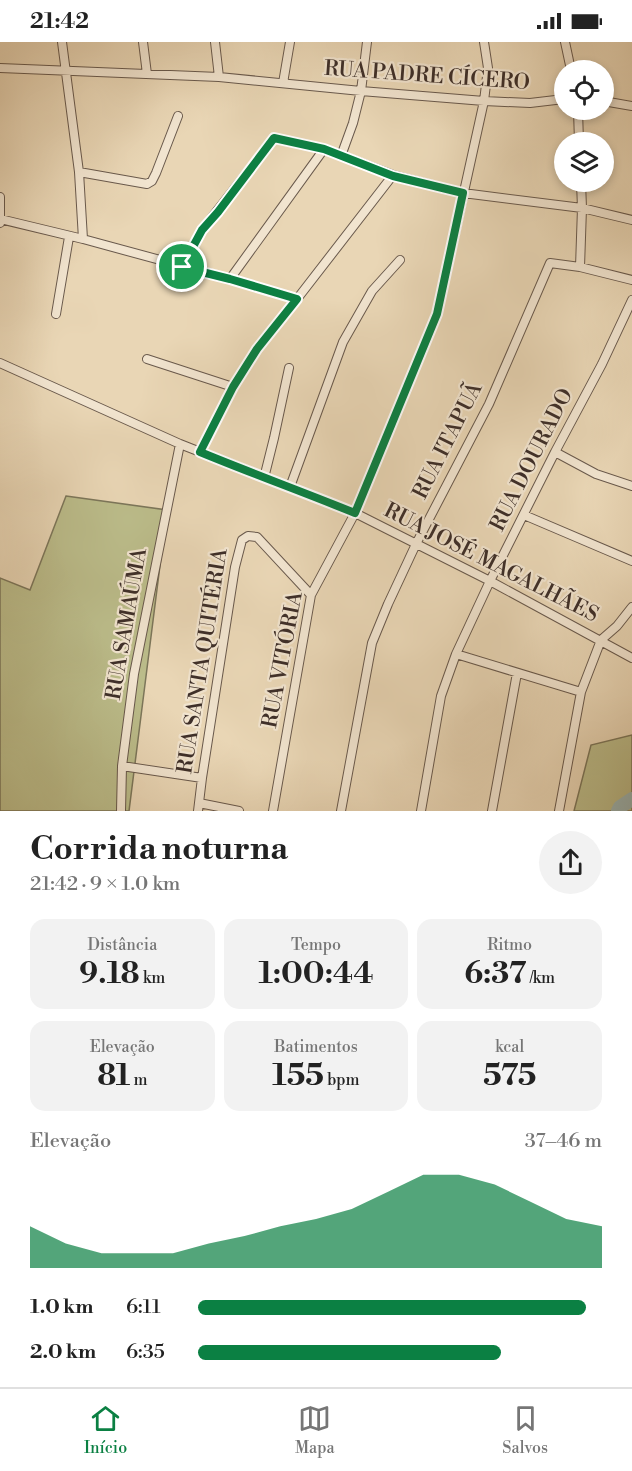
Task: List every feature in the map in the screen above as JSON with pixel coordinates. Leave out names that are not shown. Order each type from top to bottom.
[{"type":"street","points":[[62,42],[79,172],[83,239]]},
{"type":"street","points":[[143,42],[147,74]]},
{"type":"street","points":[[215,42],[219,77]]},
{"type":"street","points":[[283,83],[290,42]]},
{"type":"street","points":[[341,156],[361,91],[367,42]]},
{"type":"street","name":"RUA VITÓRIA","points":[[273,811],[311,595],[355,513],[437,314],[484,101],[488,68],[484,42]]},
{"type":"street","points":[[565,42],[570,60]]},
{"type":"street","name":"RUA PADRE CÍCERO","points":[[0,68],[219,77],[484,101],[530,103],[554,100]]},
{"type":"street","points":[[614,104],[632,106]]},
{"type":"street","points":[[79,172],[147,184],[152,181],[156,173],[178,116]]},
{"type":"street","points":[[182,267],[202,230],[274,138],[324,149],[393,176],[463,193],[582,208],[632,220]]},
{"type":"street","points":[[230,279],[324,149]]},
{"type":"street","points":[[200,452],[233,387],[257,349],[393,176]]},
{"type":"street","points":[[581,192],[580,267],[632,280]]},
{"type":"street","points":[[0,197],[0,225]]},
{"type":"street","points":[[0,220],[83,239],[297,299]]},
{"type":"street","points":[[56,314],[69,237]]},
{"type":"street","points":[[290,487],[343,342],[372,291],[400,260]]},
{"type":"street","name":"RUA ITAPUÃ","points":[[341,811],[372,643],[388,604],[416,544],[489,404],[550,263],[580,267]]},
{"type":"street","name":"RUA DOURADO","points":[[421,811],[441,696],[456,654],[490,581],[602,364],[632,300]]},
{"type":"street","points":[[147,359],[233,387]]},
{"type":"street","name":"RUA JOSÉ MAGALHÃES","points":[[0,363],[180,444],[355,513],[490,581],[632,658]]},
{"type":"street","points":[[264,478],[289,368]]},
{"type":"street","name":"RUA SAMAÚMA","points":[[121,811],[122,766],[134,674],[180,444]]},
{"type":"street","points":[[555,452],[596,474],[632,486]]},
{"type":"street","points":[[524,515],[632,561]]},
{"type":"street","name":"RUA SANTA QUITÉRIA","points":[[198,807],[239,547],[242,540],[248,536],[257,537],[311,595]]},
{"type":"street","points":[[559,811],[581,692],[601,640],[618,626],[632,607]]},
{"type":"street","points":[[456,654],[581,692]]},
{"type":"street","points":[[492,811],[517,673]]},
{"type":"street","points":[[122,766],[202,778]]},
{"type":"street","points":[[198,807],[239,811]]},
{"type":"green space","points":[[66,496],[167,510],[129,811],[0,811],[0,578],[30,590]]},
{"type":"green space","points":[[632,735],[632,811],[574,811],[591,745]]},
{"type":"waterway","points":[[618,811],[632,799]]},
{"type":"route","points":[[274,138],[324,149],[393,176],[463,193],[437,314],[355,513],[200,452],[233,387],[257,349],[297,299],[182,267],[202,230],[274,138]]}]
